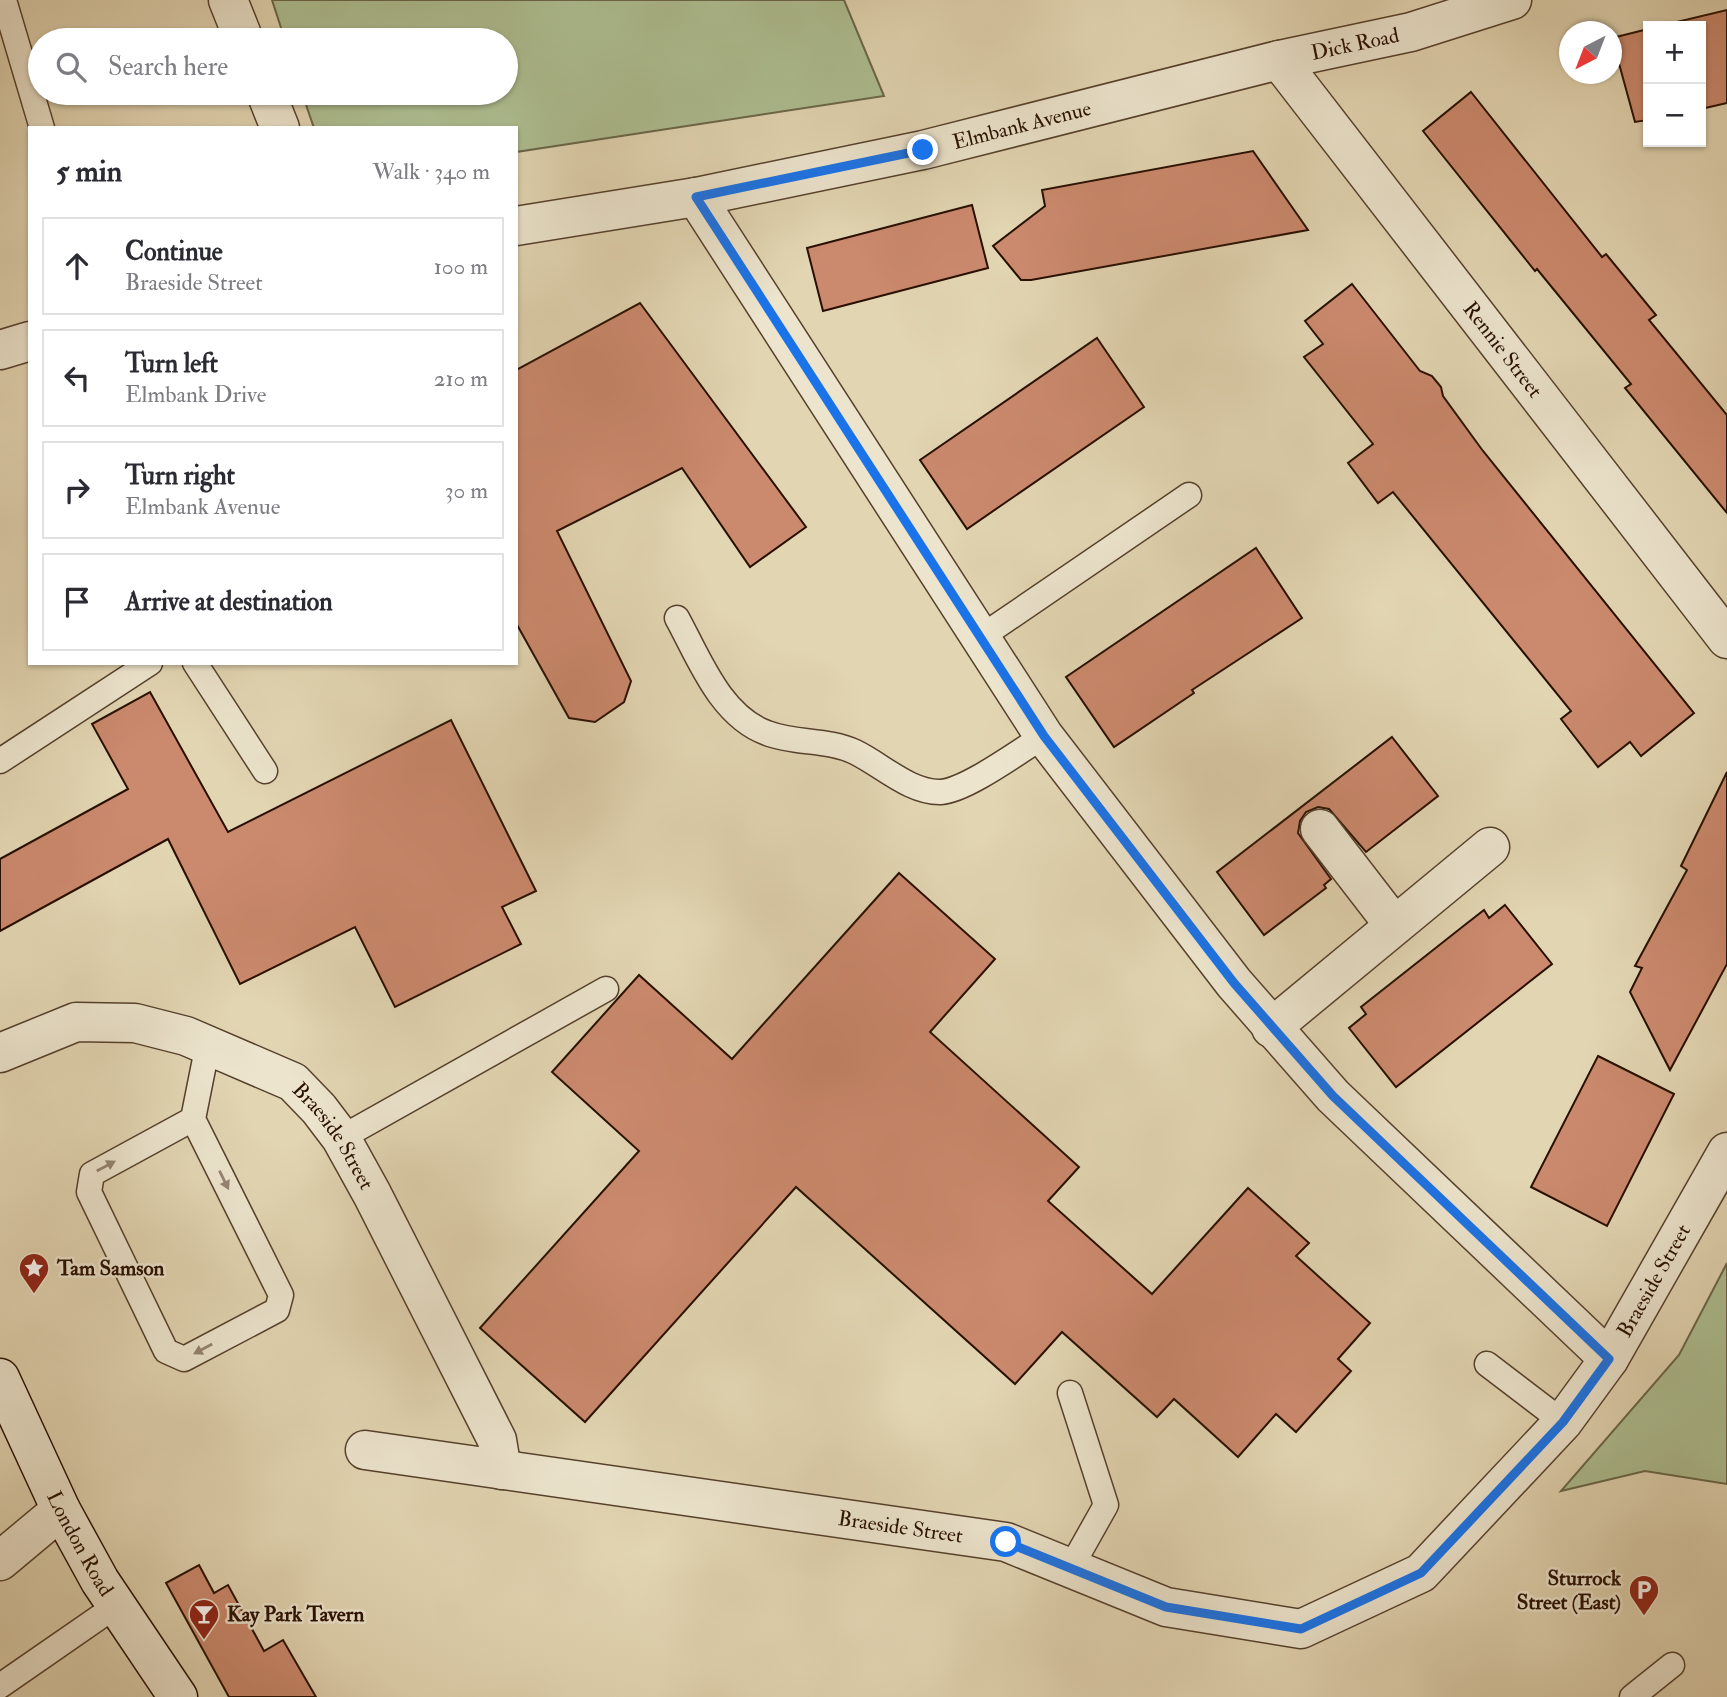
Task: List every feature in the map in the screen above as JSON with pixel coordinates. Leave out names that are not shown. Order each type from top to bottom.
[{"type":"street","points":[[228,0],[239,28]]},
{"type":"street","name":"Dick Road","points":[[1279,60],[1411,32],[1512,0]]},
{"type":"street","name":"Elmbank Avenue","points":[[518,226],[696,197],[923,150],[1279,60]]},
{"type":"street","name":"Rennie Street","points":[[1279,60],[1727,639]]},
{"type":"street","points":[[271,105],[279,126]]},
{"type":"street","points":[[696,197],[1044,736],[1271,1028],[1333,1096],[1609,1359]]},
{"type":"street","points":[[0,350],[28,342]]},
{"type":"street","points":[[1320,829],[1394,925]]},
{"type":"street","points":[[1271,1028],[1490,847]]},
{"type":"street","name":"Braeside Street","points":[[0,1053],[76,1022],[135,1023],[208,1044],[293,1082],[319,1109],[341,1138],[372,1194],[497,1440],[502,1470]]},
{"type":"street","name":"Braeside Street","points":[[365,1450],[1006,1542],[1166,1607],[1301,1629],[1421,1573],[1563,1422],[1609,1359],[1727,1152]]},
{"type":"street","name":"London Road","points":[[0,1378],[61,1510],[117,1605],[178,1697]]},
{"type":"street","points":[[0,1561],[61,1510]]},
{"type":"lane","points":[[4,0],[28,81]]},
{"type":"lane","points":[[35,105],[41,126]]},
{"type":"lane","points":[[981,637],[1189,495]]},
{"type":"lane","points":[[677,618],[721,696],[742,719],[767,734],[826,742],[853,751],[917,788],[943,792],[979,777],[1044,736]]},
{"type":"lane","points":[[0,761],[147,665]]},
{"type":"lane","points":[[196,665],[265,771]]},
{"type":"lane","points":[[341,1138],[606,989]]},
{"type":"lane","points":[[193,1119],[92,1174],[89,1192],[166,1350],[184,1359],[277,1310],[281,1295],[193,1119],[208,1044]]},
{"type":"lane","points":[[1487,1364],[1563,1422]]},
{"type":"lane","points":[[1070,1393],[1106,1505],[1070,1569]]},
{"type":"lane","points":[[0,1686],[117,1605]]},
{"type":"lane","points":[[1632,1697],[1672,1665]]},
{"type":"green space","points":[[272,0],[844,0],[884,96],[518,152],[518,126],[313,126],[306,105],[518,105],[518,28],[281,28]]},
{"type":"green space","points":[[1727,1263],[1727,1484],[1645,1471],[1561,1491],[1679,1355]]},
{"type":"building","points":[[1727,10],[1727,103],[1706,108],[1706,21],[1681,21]]},
{"type":"building","points":[[1643,30],[1643,121],[1635,122],[1622,75],[1622,36]]},
{"type":"building","points":[[1471,92],[1602,257],[1606,254],[1656,315],[1649,320],[1727,415],[1727,513],[1625,388],[1631,384],[1537,269],[1535,271],[1423,131]]},
{"type":"building","points":[[1253,151],[1308,230],[1031,280],[1021,280],[993,246],[1045,206],[1042,190]]},
{"type":"building","points":[[972,205],[988,268],[823,311],[807,248]]},
{"type":"building","points":[[1352,284],[1420,371],[1432,376],[1441,387],[1443,396],[1483,451],[1694,713],[1641,756],[1630,742],[1598,767],[1561,719],[1571,711],[1393,492],[1378,503],[1348,463],[1373,444],[1304,357],[1323,344],[1305,321]]},
{"type":"building","points":[[640,303],[806,527],[750,567],[682,468],[557,531],[631,681],[624,702],[595,722],[569,718],[518,627],[518,369]]},
{"type":"building","points":[[1097,338],[1144,407],[967,529],[920,460]]},
{"type":"building","points":[[1256,548],[1302,618],[1192,690],[1194,693],[1114,747],[1066,677]]},
{"type":"building","points":[[150,692],[228,832],[451,720],[536,891],[502,907],[521,944],[395,1007],[355,927],[240,984],[168,839],[0,931],[0,859],[128,789],[92,724]]},
{"type":"building","points":[[1392,737],[1438,796],[1366,852],[1329,809],[1318,807],[1306,812],[1300,821],[1298,833],[1331,879],[1324,885],[1326,888],[1264,935],[1217,872]]},
{"type":"building","points":[[1727,772],[1727,964],[1670,1070],[1630,992],[1642,968],[1635,966],[1687,870],[1681,866]]},
{"type":"building","points":[[899,873],[995,959],[930,1032],[1079,1167],[1048,1201],[1152,1294],[1248,1188],[1309,1243],[1296,1256],[1370,1323],[1338,1359],[1351,1371],[1296,1432],[1276,1414],[1238,1457],[1174,1399],[1157,1417],[1062,1332],[1015,1384],[796,1187],[585,1422],[480,1328],[639,1151],[552,1072],[639,975],[732,1059]]},
{"type":"building","points":[[1505,905],[1552,964],[1396,1087],[1349,1028],[1366,1014],[1361,1007],[1484,910],[1489,918]]},
{"type":"building","points":[[1598,1056],[1674,1094],[1607,1226],[1531,1187]]},
{"type":"building","points":[[199,1565],[214,1593],[228,1585],[264,1651],[283,1640],[316,1697],[229,1697],[166,1583]]},
{"type":"place","name":"Tam Samson","points":[[34,1295]]},
{"type":"place","name":"Sturrock Street (East)","points":[[1644,1617]]},
{"type":"place","name":"Kay Park Tavern","points":[[204,1641]]},
{"type":"route","points":[[923,150],[696,197],[1044,736],[1234,983],[1333,1096],[1609,1359],[1563,1422],[1421,1573],[1301,1629],[1166,1607],[1006,1542]]}]
